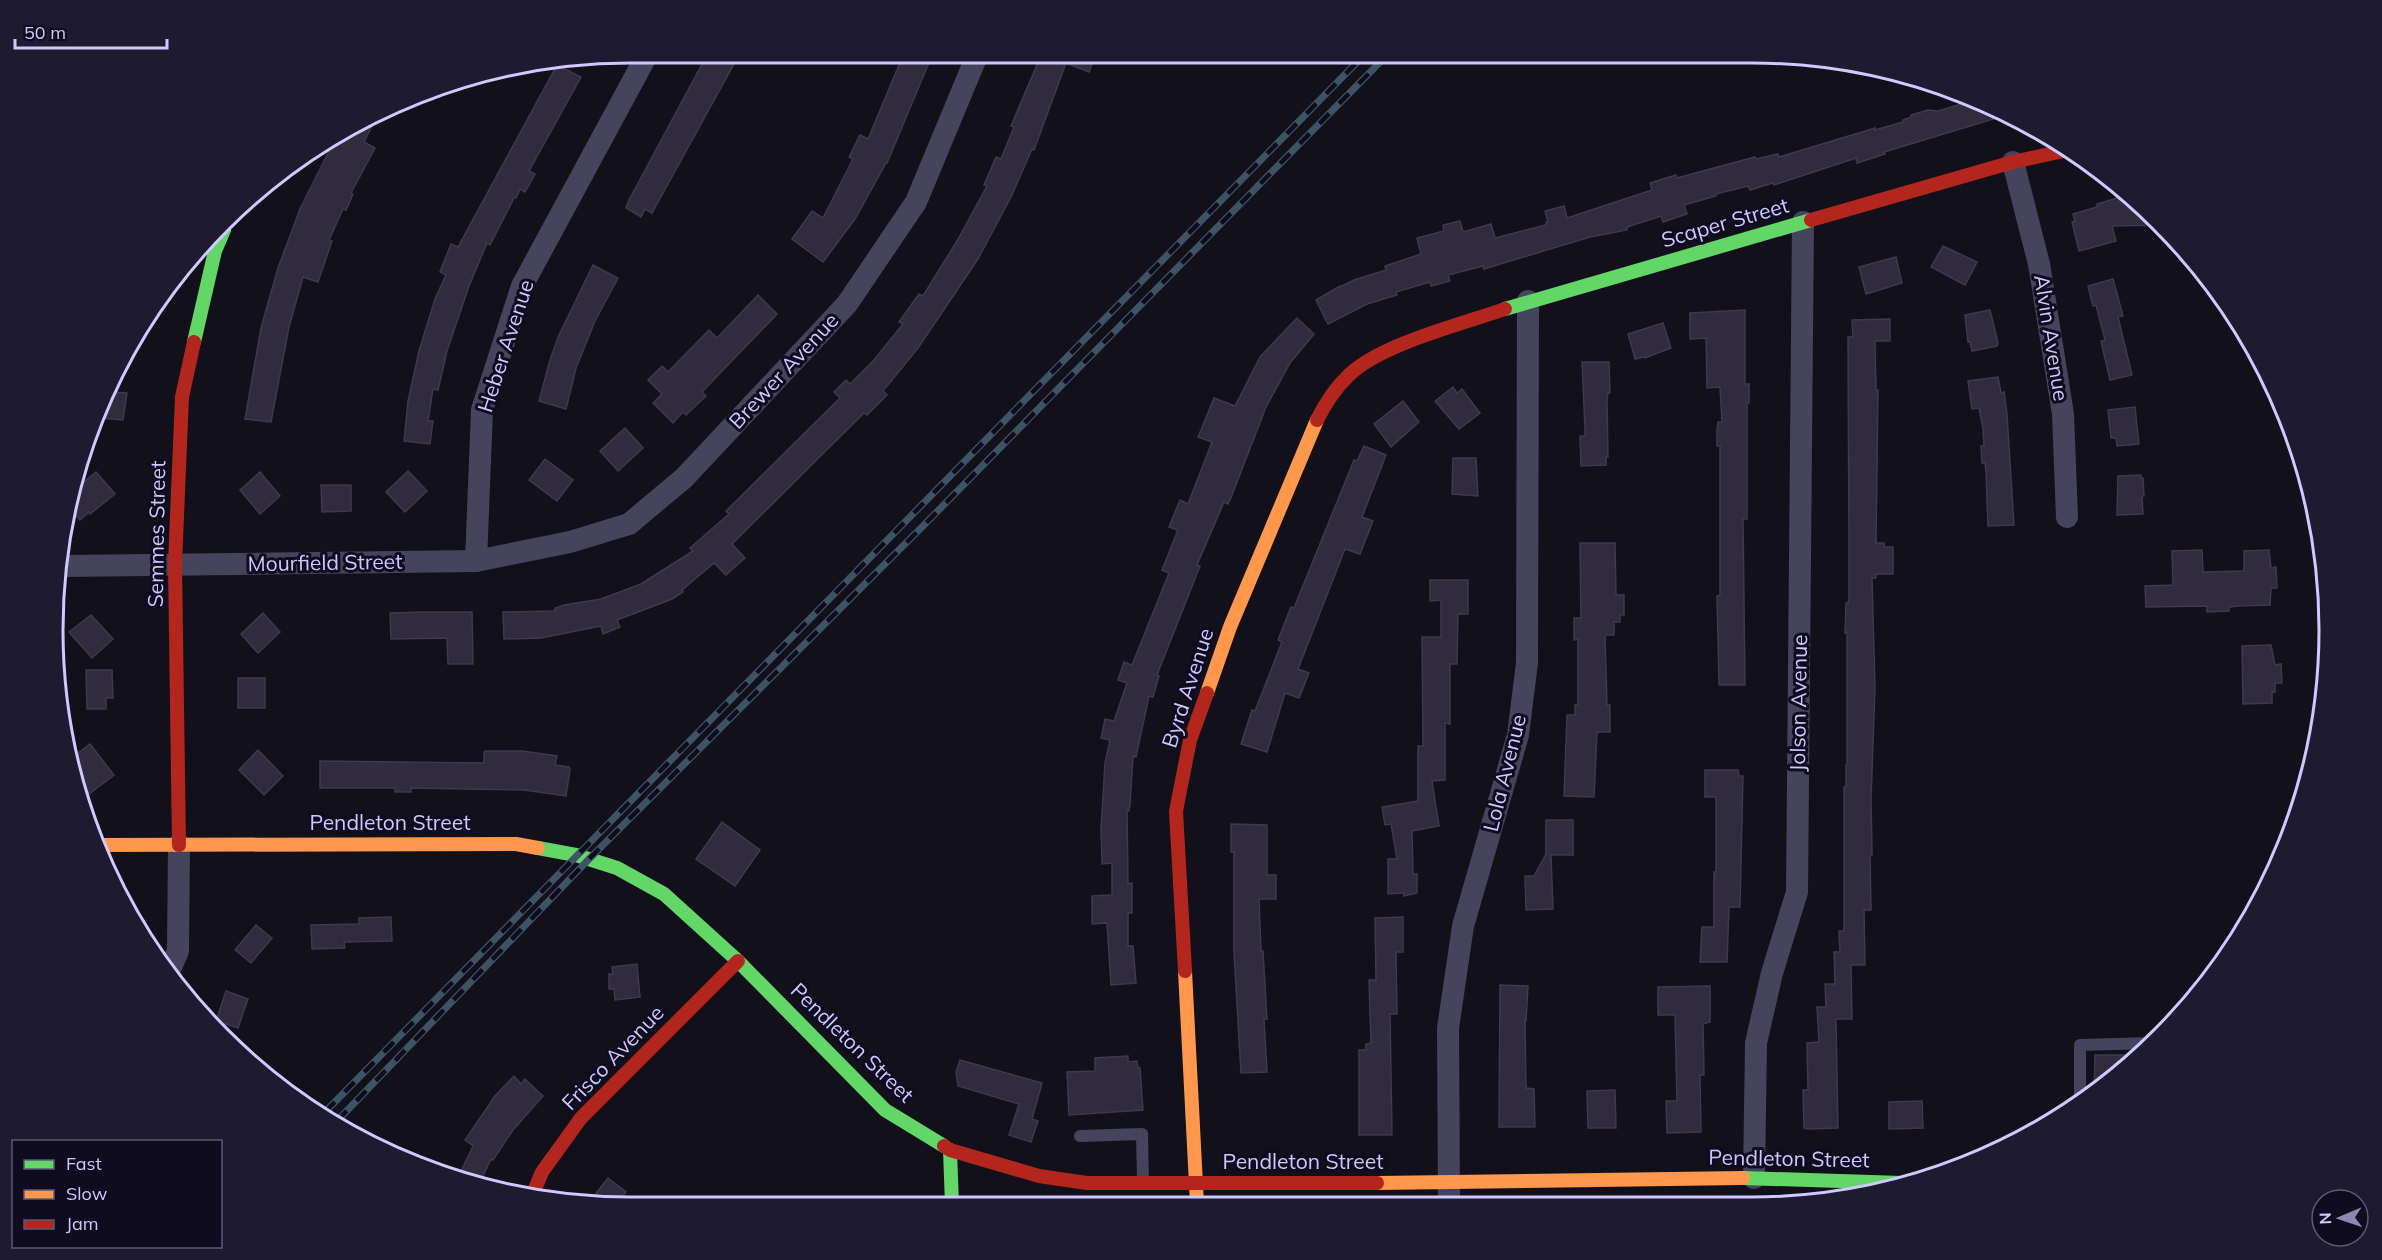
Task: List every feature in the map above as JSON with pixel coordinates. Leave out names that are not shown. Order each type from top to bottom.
[{"type":"main road","name":"Scaper Street","points":[[1396,347],[1528,301],[2013,162],[2057,152]]},
{"type":"main road","name":"Semmes Street","points":[[179,844],[175,564],[182,397],[215,251],[220,238]]},
{"type":"main road","name":"Byrd Avenue","points":[[1197,1197],[1176,811],[1190,740],[1230,627],[1310,433],[1327,401],[1349,375],[1370,359],[1396,347]]},
{"type":"main road","name":"Pendleton Street","points":[[106,846],[516,844],[576,855],[617,868],[664,894],[738,961],[885,1110],[950,1150],[1039,1176],[1087,1183],[1196,1183],[1448,1193],[1754,1178],[1880,1182]]},
{"type":"main road","name":"Frisco Avenue","points":[[535,1189],[542,1172],[581,1118],[738,961]]},
{"type":"main road","points":[[950,1150],[952,1197]]},
{"type":"street","name":"Heber Avenue","points":[[476,561],[482,410],[522,286],[642,63]]},
{"type":"street","name":"Brewer Avenue","points":[[476,561],[570,542],[629,525],[684,478],[847,304],[916,202],[974,63]]},
{"type":"street","name":"Alvin Avenue","points":[[2013,162],[2039,264],[2063,414],[2067,518]]},
{"type":"street","name":"Jolson Avenue","points":[[1754,1178],[1756,1043],[1772,973],[1797,891],[1803,222]]},
{"type":"street","name":"Lola Avenue","points":[[1448,1193],[1448,1028],[1463,926],[1518,735],[1527,663],[1528,301]]},
{"type":"street","name":"Mourfield Street","points":[[67,566],[476,561]]},
{"type":"street","points":[[172,964],[178,951],[179,844]]},
{"type":"lane","points":[[2080,1092],[2080,1045],[2140,1043]]},
{"type":"lane","points":[[1080,1136],[1142,1134],[1143,1183]]},
{"type":"building","points":[[703,63],[734,63],[652,213],[645,209],[641,217],[626,208]]},
{"type":"building","points":[[900,63],[929,63],[887,163],[855,219],[823,262],[792,239],[812,211],[823,218],[853,159],[849,157],[860,135],[868,139]]},
{"type":"building","points":[[1038,63],[1066,63],[1034,150],[1032,149],[1011,197],[978,259],[918,348],[883,391],[887,395],[867,415],[864,413],[732,544],[745,558],[726,575],[714,563],[682,590],[683,592],[672,599],[617,620],[620,627],[603,634],[601,626],[541,638],[504,639],[503,612],[555,611],[555,608],[564,605],[601,599],[641,584],[693,551],[690,548],[729,514],[726,511],[840,398],[834,392],[846,380],[850,384],[874,360],[903,324],[899,322],[919,294],[923,296],[987,186],[984,185],[996,157],[1001,159],[1014,127],[1011,126]]},
{"type":"building","points":[[1066,63],[1092,63],[1089,72]]},
{"type":"building","points":[[562,67],[581,77],[529,171],[535,174],[525,192],[520,189],[490,245],[487,243],[469,286],[447,351],[438,390],[433,389],[428,421],[433,421],[430,444],[404,441],[408,401],[419,351],[435,299],[446,275],[440,272],[451,244],[458,247],[555,68]]},
{"type":"building","points":[[1963,104],[1996,118],[1884,152],[1885,154],[1857,163],[1856,158],[1774,185],[1773,183],[1750,190],[1748,186],[1716,194],[1716,196],[1684,205],[1687,214],[1663,222],[1661,216],[1627,227],[1627,230],[1590,237],[1484,269],[1483,266],[1448,275],[1450,281],[1431,286],[1430,282],[1396,292],[1397,295],[1367,304],[1328,324],[1316,300],[1354,280],[1386,270],[1385,266],[1421,254],[1417,238],[1444,231],[1443,225],[1460,221],[1463,232],[1491,224],[1495,238],[1546,225],[1548,222],[1545,211],[1564,206],[1567,218],[1652,190],[1650,183],[1676,175],[1677,178],[1755,157],[1756,159],[1778,154],[1779,157],[1875,128],[1875,130],[1903,122],[1911,115],[1928,110],[1938,111]]},
{"type":"building","points":[[373,124],[364,142],[375,148],[329,240],[332,241],[318,282],[303,277],[289,327],[271,422],[245,419],[261,328],[278,268],[300,209],[330,149]]},
{"type":"building","points":[[2119,198],[2149,225],[2112,226],[2116,241],[2079,251],[2072,222],[2075,221],[2073,214],[2097,207],[2097,204]]},
{"type":"building","points":[[1943,246],[1977,262],[1965,285],[1931,267]]},
{"type":"building","points":[[1896,257],[1902,283],[1866,294],[1859,267]]},
{"type":"building","points":[[593,265],[618,278],[595,321],[576,368],[566,409],[539,401],[559,335]]},
{"type":"building","points":[[2113,279],[2123,316],[2118,317],[2132,375],[2110,380],[2101,341],[2105,340],[2096,305],[2093,306],[2088,286]]},
{"type":"building","points":[[758,295],[777,314],[702,392],[706,396],[686,415],[683,412],[673,423],[653,403],[662,394],[648,380],[662,366],[668,372],[709,330],[717,338]]},
{"type":"building","points":[[1745,310],[1745,384],[1749,384],[1749,403],[1747,403],[1747,519],[1743,519],[1745,685],[1719,685],[1717,596],[1720,595],[1720,446],[1717,446],[1717,430],[1718,422],[1722,422],[1720,387],[1707,388],[1706,338],[1690,339],[1690,313]]},
{"type":"building","points":[[1990,310],[1997,346],[1972,351],[1970,342],[1968,342],[1965,315]]},
{"type":"building","points":[[1297,318],[1314,334],[1290,363],[1266,407],[1232,495],[1228,504],[1224,502],[1197,565],[1200,566],[1157,675],[1159,676],[1153,697],[1149,696],[1136,757],[1133,756],[1130,805],[1129,811],[1127,810],[1128,884],[1132,883],[1132,913],[1128,913],[1128,946],[1133,946],[1136,983],[1111,985],[1107,923],[1092,924],[1092,896],[1112,895],[1112,863],[1102,864],[1101,828],[1105,763],[1110,740],[1101,738],[1105,719],[1114,721],[1127,683],[1118,680],[1124,662],[1132,665],[1169,573],[1162,570],[1178,530],[1169,527],[1180,500],[1188,504],[1212,442],[1198,437],[1214,398],[1235,406],[1260,357]]},
{"type":"building","points":[[1890,319],[1890,341],[1875,341],[1876,390],[1878,390],[1876,543],[1884,543],[1884,547],[1893,547],[1893,574],[1876,574],[1876,578],[1872,578],[1875,688],[1871,799],[1871,910],[1864,910],[1865,965],[1851,965],[1852,1019],[1836,1019],[1838,1128],[1808,1129],[1804,1128],[1803,1090],[1808,1090],[1807,1043],[1819,1042],[1817,1007],[1826,1007],[1825,984],[1835,984],[1834,952],[1840,952],[1839,931],[1844,931],[1844,787],[1846,787],[1847,765],[1847,632],[1845,633],[1846,603],[1849,599],[1848,337],[1853,337],[1852,320]]},
{"type":"building","points":[[1663,323],[1671,348],[1645,358],[1635,359],[1628,334]]},
{"type":"building","points":[[1582,362],[1609,362],[1610,393],[1608,393],[1607,400],[1608,457],[1606,457],[1606,465],[1581,466],[1580,436],[1585,436]]},
{"type":"building","points":[[1998,377],[2001,393],[2004,392],[2007,414],[2014,525],[1988,526],[1986,472],[1985,463],[1982,463],[1981,446],[1984,446],[1983,429],[1979,408],[1972,409],[1968,381]]},
{"type":"building","points":[[1453,387],[1457,393],[1462,389],[1480,413],[1459,429],[1435,401]]},
{"type":"building","points":[[115,392],[127,393],[123,420],[104,418]]},
{"type":"building","points":[[1403,401],[1419,422],[1391,447],[1374,424]]},
{"type":"building","points":[[2135,407],[2139,444],[2117,446],[2116,438],[2111,438],[2108,410]]},
{"type":"building","points":[[625,428],[643,448],[618,471],[600,451]]},
{"type":"building","points":[[1364,446],[1386,455],[1362,517],[1373,521],[1360,554],[1345,549],[1298,669],[1309,673],[1299,698],[1285,693],[1267,752],[1241,744],[1252,710],[1255,711],[1282,642],[1278,640],[1291,607],[1294,608],[1354,460],[1357,461]]},
{"type":"building","points":[[1453,458],[1476,458],[1478,496],[1452,494]]},
{"type":"building","points":[[545,459],[573,480],[557,501],[529,480]]},
{"type":"building","points":[[408,471],[427,491],[405,512],[386,492]]},
{"type":"building","points":[[96,472],[115,494],[80,520],[75,514],[82,484]]},
{"type":"building","points":[[260,472],[280,496],[260,514],[240,490]]},
{"type":"building","points":[[2141,475],[2144,496],[2142,496],[2143,514],[2117,515],[2118,476]]},
{"type":"building","points":[[321,485],[351,485],[351,511],[322,512]]},
{"type":"building","points":[[1580,543],[1615,543],[1616,595],[1624,595],[1624,615],[1620,615],[1620,622],[1614,622],[1614,635],[1605,635],[1610,732],[1597,732],[1594,797],[1564,796],[1567,715],[1575,715],[1575,705],[1578,705],[1578,639],[1574,640],[1574,618],[1581,618]]},
{"type":"building","points":[[2202,550],[2203,572],[2244,571],[2244,551],[2269,550],[2271,568],[2276,567],[2277,588],[2271,588],[2270,605],[2229,607],[2229,611],[2207,612],[2207,606],[2146,607],[2145,586],[2173,585],[2172,551]]},
{"type":"building","points":[[1430,580],[1468,580],[1468,614],[1458,614],[1457,664],[1450,664],[1450,724],[1445,723],[1445,780],[1432,781],[1439,826],[1412,831],[1413,874],[1417,874],[1417,893],[1404,896],[1404,893],[1388,894],[1388,859],[1397,859],[1391,824],[1385,825],[1382,807],[1418,801],[1418,746],[1423,746],[1422,637],[1441,637],[1441,600],[1430,601]]},
{"type":"building","points":[[472,612],[473,664],[448,664],[447,638],[391,639],[390,613]]},
{"type":"building","points":[[263,613],[280,632],[258,653],[241,634]]},
{"type":"building","points":[[91,615],[113,639],[92,658],[69,632]]},
{"type":"building","points":[[2271,645],[2275,665],[2281,664],[2282,683],[2275,683],[2272,703],[2243,704],[2242,646]]},
{"type":"building","points":[[86,670],[112,670],[113,698],[106,698],[106,709],[87,709]]},
{"type":"building","points":[[238,678],[265,678],[265,708],[238,708]]},
{"type":"building","points":[[90,744],[114,775],[89,794],[77,754]]},
{"type":"building","points":[[258,750],[283,776],[264,795],[239,770]]},
{"type":"building","points":[[522,751],[557,756],[555,765],[569,767],[570,770],[566,796],[524,790],[411,788],[411,792],[395,792],[395,788],[320,788],[320,761],[484,763],[484,752]]},
{"type":"building","points":[[1705,770],[1738,770],[1739,776],[1743,776],[1740,907],[1729,907],[1727,962],[1700,962],[1702,927],[1714,927],[1714,872],[1716,872],[1716,797],[1705,797]]},
{"type":"building","points":[[1546,820],[1573,820],[1573,855],[1551,855],[1553,909],[1526,910],[1525,876],[1534,876],[1546,854]]},
{"type":"building","points":[[722,822],[760,850],[735,886],[696,859]]},
{"type":"building","points":[[1231,824],[1267,825],[1267,875],[1276,875],[1276,899],[1259,899],[1267,1019],[1264,1019],[1267,1072],[1241,1073],[1234,953],[1234,852],[1231,852]]},
{"type":"building","points":[[391,917],[392,941],[344,942],[345,948],[312,949],[311,925],[359,924],[359,918]]},
{"type":"building","points":[[1403,917],[1403,952],[1396,952],[1397,1014],[1390,1014],[1392,1135],[1359,1135],[1359,1050],[1366,1050],[1366,1044],[1371,1043],[1369,980],[1376,980],[1375,918]]},
{"type":"building","points":[[256,925],[272,938],[251,963],[235,950]]},
{"type":"building","points":[[637,964],[640,997],[615,1000],[614,989],[609,989],[609,974],[613,974],[612,967]]},
{"type":"building","points":[[1500,985],[1528,986],[1525,1021],[1526,1088],[1534,1089],[1535,1127],[1499,1127]]},
{"type":"building","points":[[1710,986],[1710,1022],[1703,1024],[1704,1075],[1700,1075],[1701,1132],[1667,1133],[1666,1101],[1677,1101],[1675,1015],[1658,1015],[1658,987]]},
{"type":"building","points":[[226,991],[248,999],[238,1028],[221,1023],[217,1018]]},
{"type":"building","points":[[2095,1055],[2127,1055],[2097,1080],[2094,1082]]},
{"type":"building","points":[[1128,1056],[1128,1062],[1137,1061],[1138,1068],[1140,1068],[1143,1110],[1069,1115],[1067,1072],[1095,1071],[1095,1058]]},
{"type":"building","points":[[960,1060],[1042,1083],[1032,1119],[1038,1121],[1031,1142],[1009,1135],[1019,1104],[958,1086],[956,1072]]},
{"type":"building","points":[[514,1076],[521,1084],[525,1079],[543,1096],[513,1130],[493,1160],[491,1159],[482,1178],[461,1171],[473,1146],[465,1140],[495,1096]]},
{"type":"building","points":[[1615,1090],[1616,1128],[1588,1128],[1587,1091]]},
{"type":"building","points":[[1922,1101],[1923,1128],[1889,1129],[1889,1102]]},
{"type":"building","points":[[608,1178],[626,1192],[623,1197],[594,1196]]},
{"type":"railway","points":[[328,1109],[1356,63]]},
{"type":"railway","points":[[340,1117],[589,859],[923,526],[1379,63]]},
{"type":"traffic: fast","points":[[1505,309],[1811,220]]},
{"type":"traffic: fast","points":[[194,342],[215,251],[220,238]]},
{"type":"traffic: fast","points":[[538,848],[576,855],[617,868],[664,894],[738,961],[885,1110],[944,1146]]},
{"type":"traffic: fast","points":[[950,1150],[952,1197]]},
{"type":"traffic: fast","points":[[1743,1178],[1880,1182]]},
{"type":"traffic: slow","points":[[1207,693],[1230,627],[1317,420]]},
{"type":"traffic: slow","points":[[105,845],[516,844],[538,848]]},
{"type":"traffic: slow","points":[[1185,971],[1197,1197]]},
{"type":"traffic: slow","points":[[1377,1183],[1743,1178]]},
{"type":"traffic: jam","points":[[1811,220],[2013,162],[2057,152]]},
{"type":"traffic: jam","points":[[1317,420],[1339,385],[1363,364],[1401,344],[1505,309]]},
{"type":"traffic: jam","points":[[179,845],[175,564],[182,397],[194,342]]},
{"type":"traffic: jam","points":[[1185,971],[1176,811],[1190,740],[1207,693]]},
{"type":"traffic: jam","points":[[535,1189],[542,1172],[581,1118],[738,961]]},
{"type":"traffic: jam","points":[[944,1146],[950,1150],[1039,1176],[1087,1183],[1377,1183]]}]
